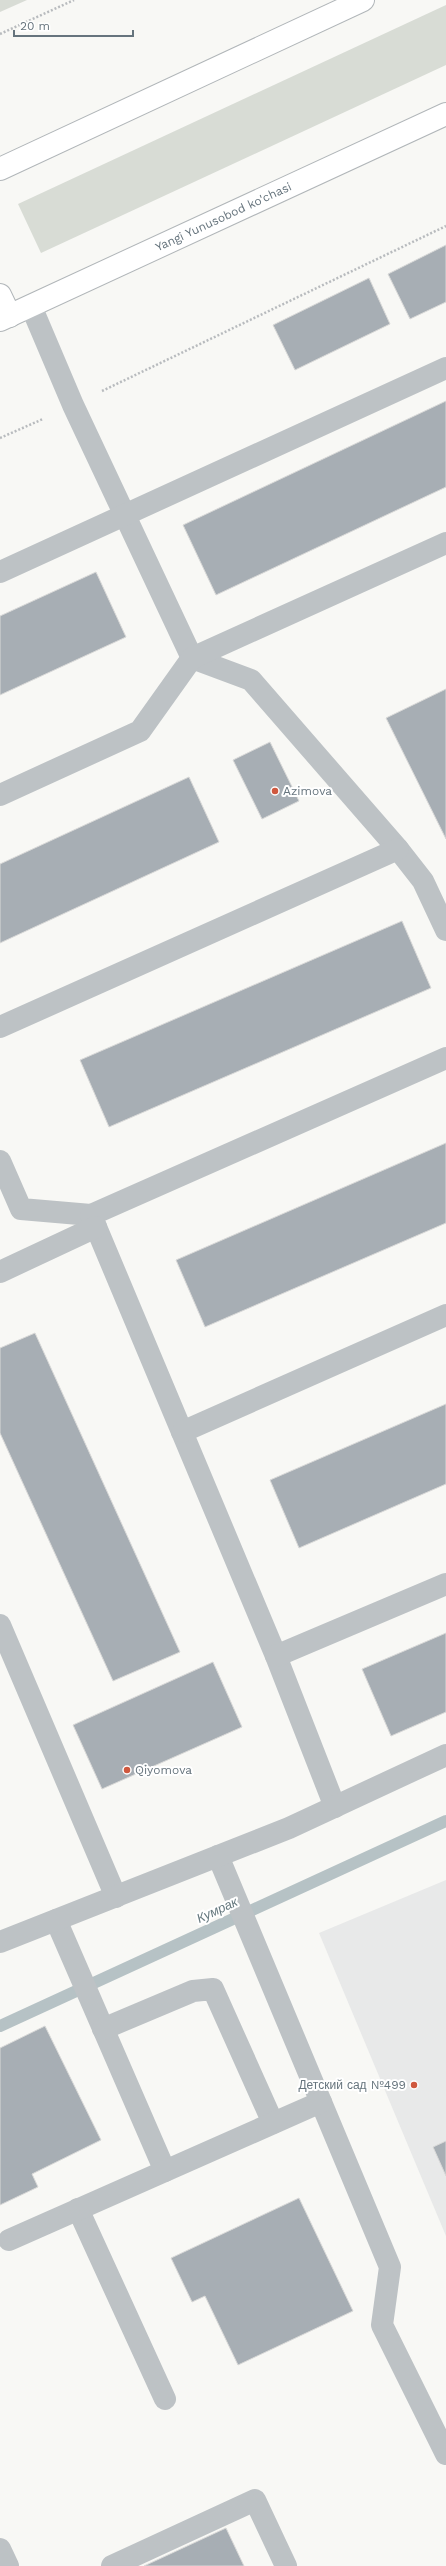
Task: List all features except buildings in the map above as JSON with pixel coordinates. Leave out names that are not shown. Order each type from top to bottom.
[{"type":"main road","points":[[0,169],[363,0]]},
{"type":"main road","name":"Yangi Yunusobod ko'chasi","points":[[5,318],[446,114]]},
{"type":"main road","points":[[0,295],[5,318]]},
{"type":"lane","points":[[31,306],[73,405],[192,658],[250,680],[398,849],[423,881],[446,930]]},
{"type":"lane","points":[[0,572],[126,516],[446,368]]},
{"type":"lane","points":[[0,795],[140,732],[192,658],[446,544]]},
{"type":"lane","points":[[0,1027],[398,849]]},
{"type":"lane","points":[[0,1272],[94,1221],[446,1058]]},
{"type":"lane","points":[[0,1162],[21,1209],[94,1221]]},
{"type":"lane","points":[[94,1221],[276,1656],[335,1807]]},
{"type":"lane","points":[[182,1432],[446,1315]]},
{"type":"lane","points":[[276,1656],[446,1584]]},
{"type":"lane","points":[[0,1625],[116,1897]]},
{"type":"lane","points":[[0,1942],[218,1856],[335,1807],[446,1755]]},
{"type":"lane","points":[[218,1856],[390,2267],[382,2325],[445,2449]]},
{"type":"lane","points":[[56,1920],[165,2171]]},
{"type":"lane","points":[[103,2029],[193,1991],[213,1989],[273,2123]]},
{"type":"lane","points":[[9,2240],[321,2102]]},
{"type":"lane","points":[[78,2209],[165,2399]]},
{"type":"lane","points":[[112,2566],[256,2500],[286,2566]]},
{"type":"lane","points":[[0,2549],[8,2566]]},
{"type":"path","points":[[0,34],[74,0]]},
{"type":"path","points":[[0,438],[73,405],[446,226]]},
{"type":"shaded area","points":[[0,0],[27,0],[0,12]]},
{"type":"shaded area","points":[[446,5],[446,65],[41,253],[18,204]]},
{"type":"shaded area","name":"Детский сад №499","points":[[446,1880],[446,2236],[319,1933]]},
{"type":"waterway","name":"Кумрак","points":[[0,2026],[446,1821]]},
{"type":"place","name":"Azimova","points":[[275,791]]},
{"type":"place","name":"Qiyomova","points":[[127,1770]]},
{"type":"place","name":"Детский сад №499","points":[[414,2085]]}]
